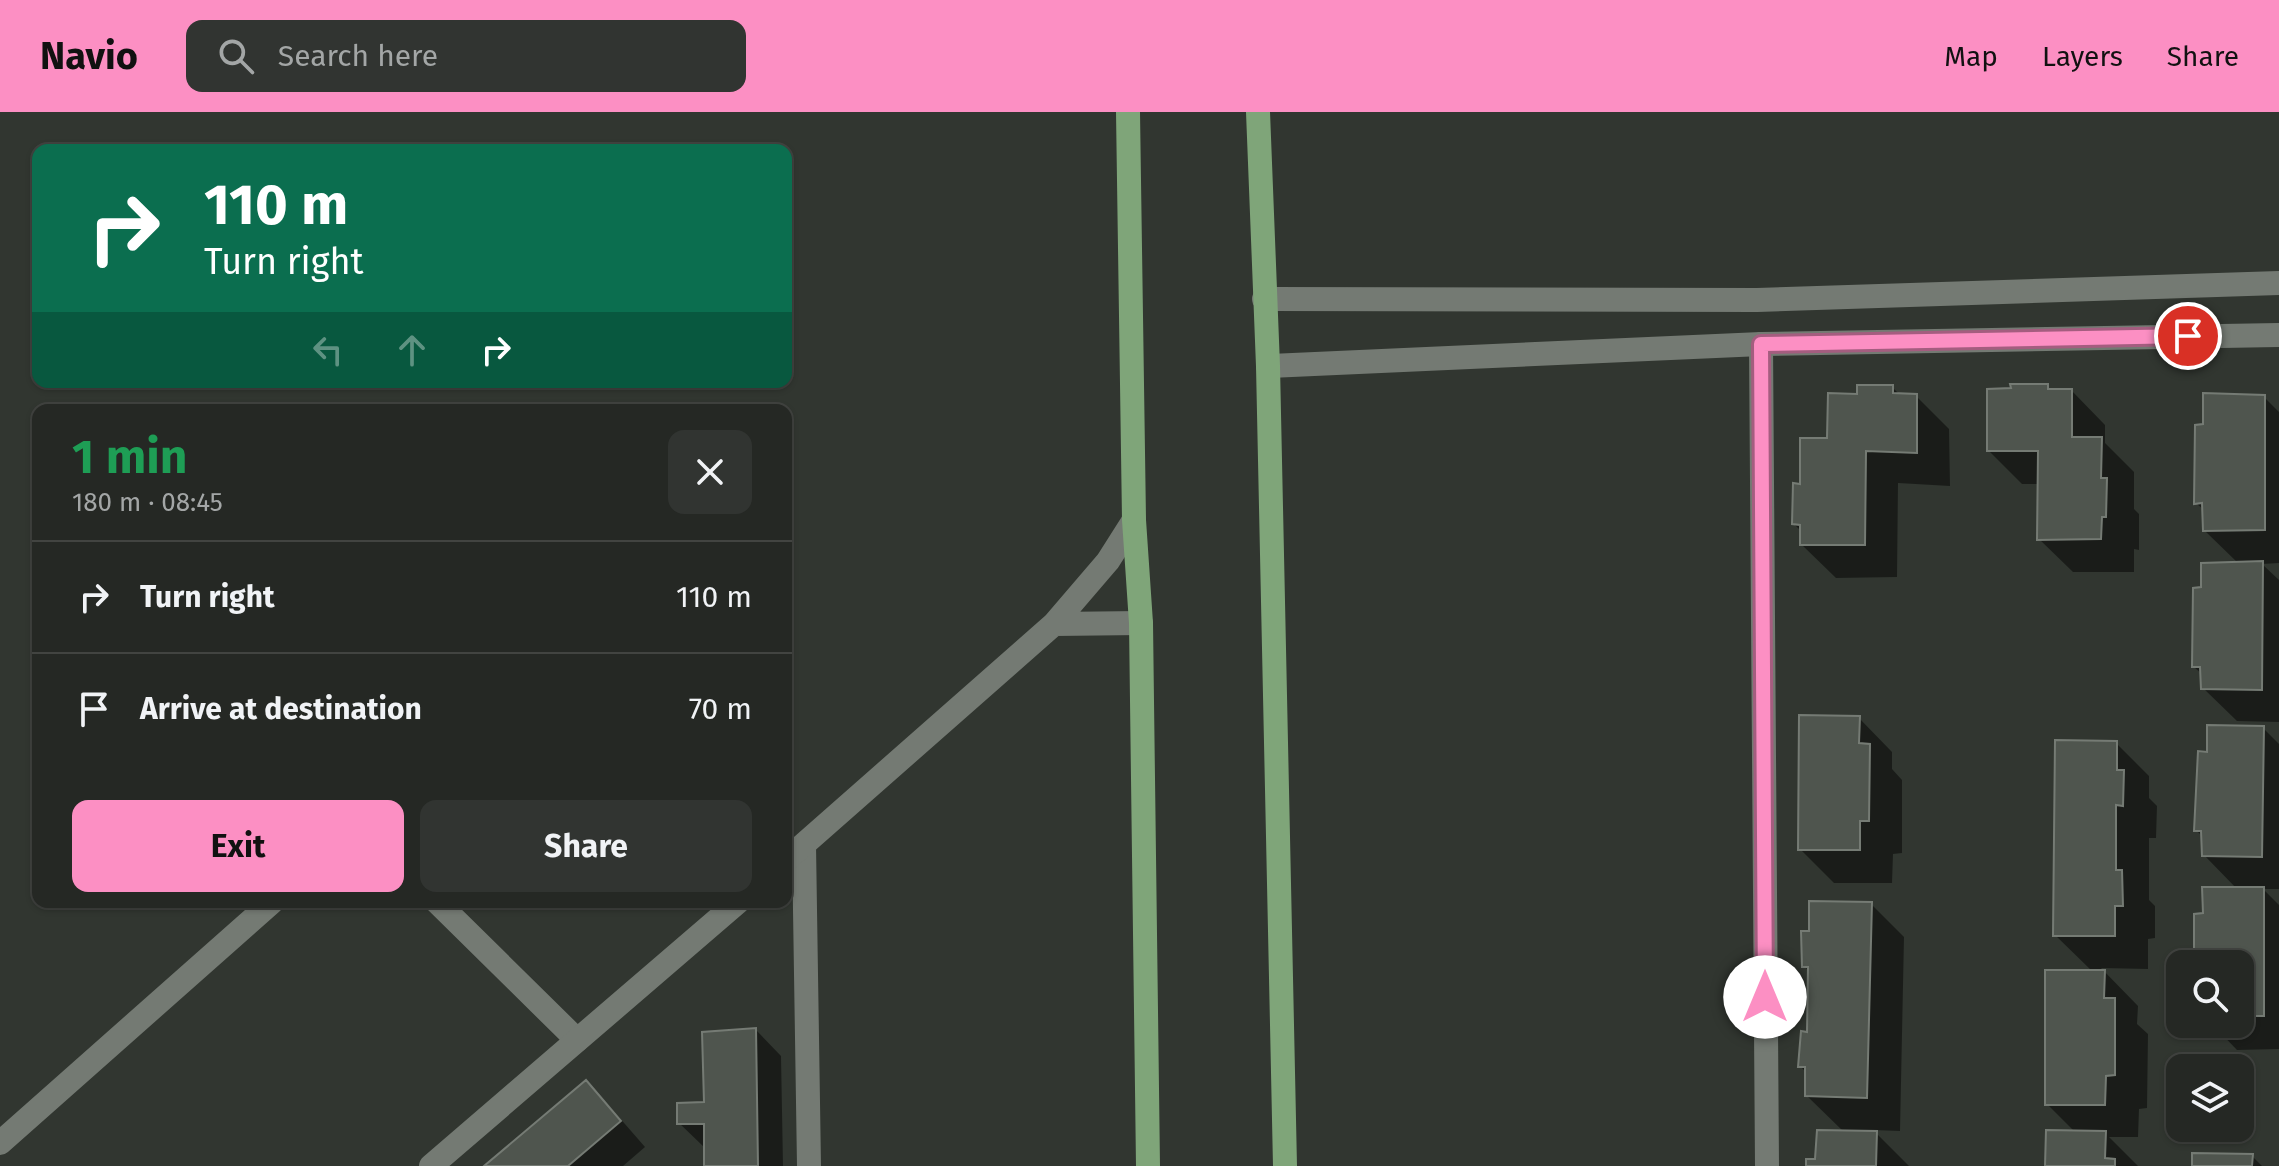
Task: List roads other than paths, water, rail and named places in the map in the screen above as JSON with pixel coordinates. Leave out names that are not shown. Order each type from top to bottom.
[{"type":"main road","points":[[1128,112],[1134,520],[1141,623],[1148,1166]]},
{"type":"main road","points":[[1258,112],[1268,366],[1285,1166]]},
{"type":"street","points":[[1264,299],[1757,300],[2279,283]]},
{"type":"street","points":[[1268,366],[1761,344],[2279,335]]},
{"type":"street","points":[[1761,344],[1767,1166]]},
{"type":"street","points":[[809,1166],[795,853],[1054,624],[1108,561],[1134,520]]},
{"type":"street","points":[[1054,624],[1141,623]]},
{"type":"street","points":[[0,1143],[265,908]]},
{"type":"street","points":[[443,908],[577,1040]]},
{"type":"street","points":[[431,1166],[731,908]]}]
